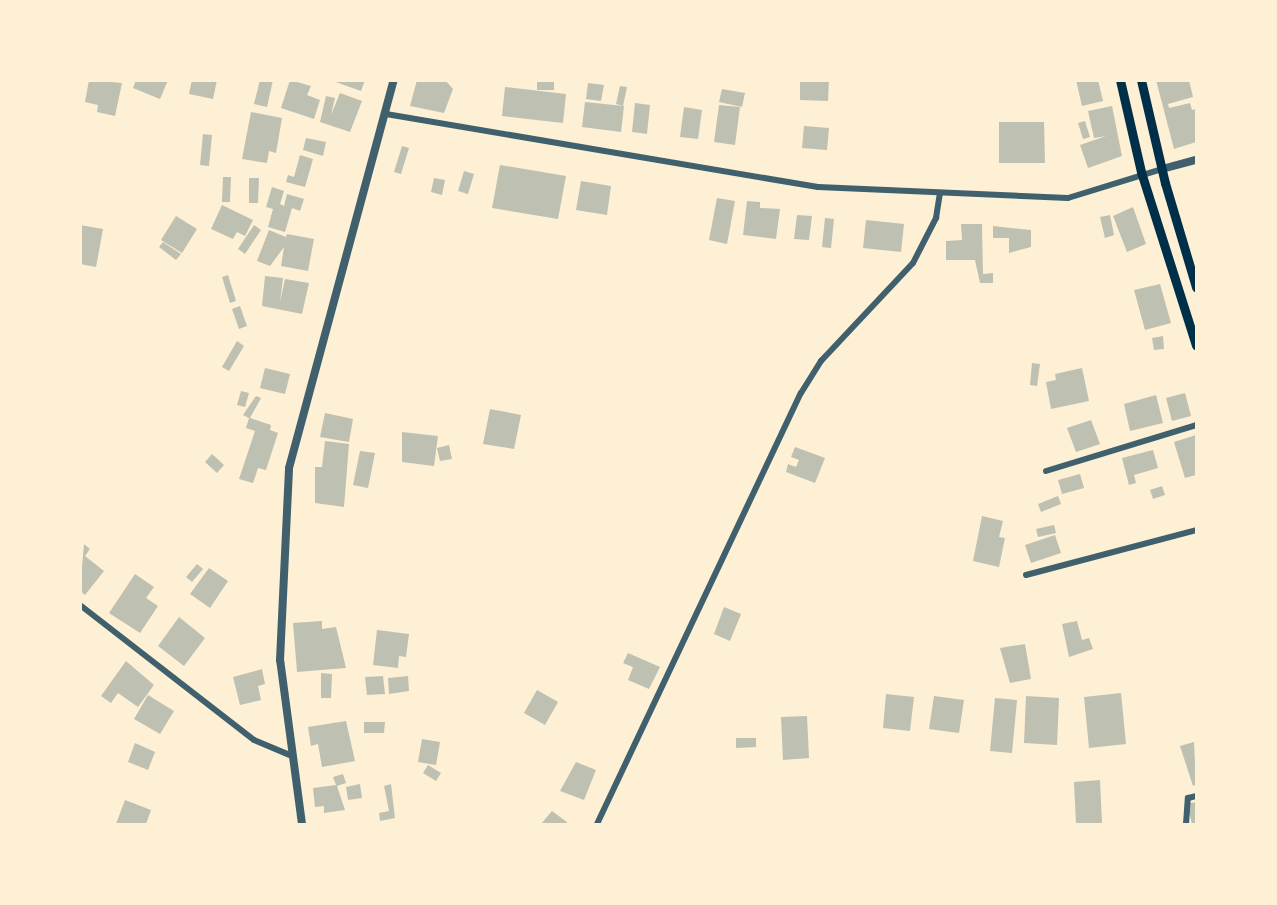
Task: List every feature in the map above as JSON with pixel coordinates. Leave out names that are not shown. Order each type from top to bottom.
[{"type":"main road","points":[[1120,80],[1141,172],[1196,345]]},
{"type":"main road","points":[[1141,80],[1196,287]]},
{"type":"street","points":[[302,824],[280,660],[289,468],[394,80]]},
{"type":"street","points":[[386,114],[818,187],[1068,198],[1141,172],[1196,160]]},
{"type":"street","points":[[597,824],[801,393],[821,361],[913,263],[936,218],[940,193]]},
{"type":"street","points":[[1046,471],[1196,425]]},
{"type":"street","points":[[1026,575],[1196,530]]},
{"type":"street","points":[[80,606],[254,740],[292,756]]},
{"type":"street","points":[[1186,824],[1188,798],[1196,796]]},
{"type":"building","points":[[89,80],[122,83],[115,116],[97,112],[98,105],[85,102]]},
{"type":"building","points":[[136,80],[168,80],[160,99],[133,88]]},
{"type":"building","points":[[192,80],[217,80],[213,99],[189,94]]},
{"type":"building","points":[[260,80],[273,80],[267,107],[254,104]]},
{"type":"building","points":[[290,80],[311,86],[307,95],[320,100],[314,119],[281,108]]},
{"type":"building","points":[[330,80],[365,80],[361,91]]},
{"type":"building","points":[[417,80],[445,80],[453,89],[444,113],[410,106]]},
{"type":"building","points":[[537,80],[554,80],[554,90],[537,90]]},
{"type":"building","points":[[800,80],[829,80],[828,101],[800,100]]},
{"type":"building","points":[[1076,80],[1098,80],[1103,101],[1082,106]]},
{"type":"building","points":[[1156,80],[1189,80],[1193,97],[1168,104],[1169,108],[1190,103],[1192,110],[1196,109],[1196,142],[1174,149]]},
{"type":"building","points":[[588,83],[604,85],[601,101],[586,99]]},
{"type":"building","points":[[620,86],[627,87],[623,106],[616,104]]},
{"type":"building","points":[[505,87],[566,94],[563,123],[502,116]]},
{"type":"building","points":[[722,89],[745,93],[742,107],[719,102]]},
{"type":"building","points":[[340,93],[362,101],[350,132],[320,122],[326,96],[335,98],[331,115]]},
{"type":"building","points":[[585,102],[624,106],[621,132],[582,127]]},
{"type":"building","points":[[635,103],[650,105],[647,134],[632,132]]},
{"type":"building","points":[[719,105],[740,107],[735,145],[714,142]]},
{"type":"building","points":[[1112,106],[1122,156],[1088,168],[1080,145],[1106,136],[1094,138],[1088,111]]},
{"type":"building","points":[[684,107],[702,110],[698,139],[680,137]]},
{"type":"building","points":[[251,112],[282,118],[276,153],[269,151],[267,163],[242,159]]},
{"type":"building","points":[[1085,121],[1090,137],[1083,139],[1078,123]]},
{"type":"building","points":[[999,122],[1044,122],[1045,163],[999,163]]},
{"type":"building","points":[[804,126],[829,128],[827,150],[802,148]]},
{"type":"building","points":[[203,134],[212,135],[209,166],[200,165]]},
{"type":"building","points":[[306,138],[326,142],[323,156],[303,150]]},
{"type":"building","points":[[402,146],[409,148],[401,174],[394,172]]},
{"type":"building","points":[[300,155],[313,159],[305,187],[286,182],[288,175],[294,177]]},
{"type":"building","points":[[500,165],[566,176],[558,219],[492,208]]},
{"type":"building","points":[[464,171],[474,174],[468,194],[458,191]]},
{"type":"building","points":[[223,177],[231,177],[230,202],[222,202]]},
{"type":"building","points":[[249,178],[259,178],[258,203],[249,203]]},
{"type":"building","points":[[434,178],[445,180],[442,195],[431,192]]},
{"type":"building","points":[[581,181],[611,186],[607,215],[576,210]]},
{"type":"building","points":[[272,187],[284,191],[280,204],[284,206],[287,194],[304,199],[300,211],[292,208],[285,232],[268,227],[273,209],[266,207]]},
{"type":"building","points":[[717,198],[735,201],[727,244],[709,240]]},
{"type":"building","points":[[747,201],[760,202],[760,208],[780,209],[776,239],[743,235]]},
{"type":"building","points":[[222,205],[253,220],[245,236],[237,232],[233,239],[211,229]]},
{"type":"building","points":[[1133,207],[1146,244],[1127,252],[1113,216]]},
{"type":"building","points":[[797,215],[812,216],[809,240],[794,239]]},
{"type":"building","points":[[1110,215],[1114,235],[1105,238],[1100,217]]},
{"type":"building","points":[[176,216],[197,229],[182,253],[161,240]]},
{"type":"building","points":[[825,218],[834,219],[831,248],[822,247]]},
{"type":"building","points":[[866,220],[904,224],[901,252],[863,248]]},
{"type":"building","points":[[961,224],[982,224],[983,274],[993,273],[993,283],[980,283],[975,260],[946,260],[946,241],[962,240]]},
{"type":"building","points":[[80,225],[103,229],[96,267],[80,264]]},
{"type":"building","points":[[254,225],[261,230],[245,254],[238,249]]},
{"type":"building","points":[[993,226],[1031,230],[1031,247],[1009,253],[1009,238],[993,238]]},
{"type":"building","points":[[269,230],[286,237],[287,234],[314,239],[308,271],[281,266],[284,247],[270,266],[257,261]]},
{"type":"building","points":[[163,242],[181,254],[176,260],[159,247]]},
{"type":"building","points":[[228,275],[236,301],[230,303],[222,277]]},
{"type":"building","points":[[265,276],[283,278],[280,302],[285,279],[309,283],[302,314],[262,306]]},
{"type":"building","points":[[1160,284],[1171,323],[1145,330],[1134,290]]},
{"type":"building","points":[[240,306],[247,326],[239,329],[232,309]]},
{"type":"building","points":[[1163,336],[1164,349],[1154,350],[1152,338]]},
{"type":"building","points":[[237,341],[244,346],[229,371],[222,367]]},
{"type":"building","points":[[1032,363],[1040,364],[1037,386],[1030,385]]},
{"type":"building","points":[[265,368],[290,374],[285,394],[260,388]]},
{"type":"building","points":[[1082,368],[1089,401],[1051,409],[1046,382],[1056,380],[1055,374]]},
{"type":"building","points":[[241,391],[249,393],[245,407],[237,405]]},
{"type":"building","points":[[1185,393],[1191,416],[1172,421],[1166,398]]},
{"type":"building","points":[[1156,395],[1163,423],[1130,431],[1124,404]]},
{"type":"building","points":[[256,396],[261,398],[250,418],[271,425],[270,430],[278,433],[266,470],[258,468],[253,483],[239,479],[255,431],[246,428],[249,418],[243,415]]},
{"type":"building","points":[[490,409],[521,415],[514,449],[483,444]]},
{"type":"building","points":[[325,413],[353,419],[349,442],[320,437]]},
{"type":"building","points":[[1091,420],[1100,444],[1076,452],[1067,428]]},
{"type":"building","points":[[402,432],[438,436],[434,466],[402,462]]},
{"type":"building","points":[[1196,435],[1196,475],[1185,478],[1174,442]]},
{"type":"building","points":[[325,441],[349,444],[344,507],[315,503],[315,467],[322,467]]},
{"type":"building","points":[[449,445],[452,459],[440,461],[437,448]]},
{"type":"building","points":[[795,447],[825,458],[815,483],[786,472],[788,464],[796,467],[799,460],[791,457]]},
{"type":"building","points":[[1153,450],[1158,468],[1134,475],[1136,483],[1129,485],[1122,458]]},
{"type":"building","points":[[360,451],[375,453],[368,488],[353,485]]},
{"type":"building","points":[[212,454],[224,465],[217,473],[205,462]]},
{"type":"building","points":[[1080,474],[1084,488],[1062,494],[1058,480]]},
{"type":"building","points":[[1162,486],[1165,495],[1153,499],[1150,490]]},
{"type":"building","points":[[1058,496],[1061,504],[1041,512],[1038,504]]},
{"type":"building","points":[[982,516],[1003,521],[999,537],[1005,538],[999,567],[973,561]]},
{"type":"building","points":[[1054,525],[1056,533],[1038,537],[1036,529]]},
{"type":"building","points":[[1055,535],[1061,553],[1031,563],[1025,545]]},
{"type":"building","points":[[84,544],[90,549],[85,556],[104,571],[85,595],[80,591]]},
{"type":"building","points":[[197,564],[203,569],[192,582],[186,577]]},
{"type":"building","points":[[209,568],[228,581],[210,608],[190,594]]},
{"type":"building","points":[[135,574],[154,587],[146,598],[158,606],[140,633],[109,613]]},
{"type":"building","points":[[724,607],[741,614],[730,641],[714,634]]},
{"type":"building","points":[[179,617],[205,638],[184,666],[158,646]]},
{"type":"building","points":[[322,621],[322,629],[336,627],[346,668],[297,672],[293,623]]},
{"type":"building","points":[[1077,621],[1082,640],[1089,638],[1093,649],[1069,657],[1062,624]]},
{"type":"building","points":[[377,630],[409,634],[406,657],[399,656],[398,668],[373,665]]},
{"type":"building","points":[[1025,644],[1031,679],[1010,683],[1000,648]]},
{"type":"building","points":[[628,653],[660,667],[649,689],[628,680],[633,667],[623,663]]},
{"type":"building","points":[[126,661],[154,685],[138,707],[118,693],[111,703],[101,696]]},
{"type":"building","points":[[262,669],[265,684],[258,686],[261,700],[240,705],[233,677]]},
{"type":"building","points":[[321,673],[332,674],[331,698],[321,698]]},
{"type":"building","points":[[383,676],[385,694],[367,695],[365,677]]},
{"type":"building","points":[[408,676],[409,691],[389,694],[388,678]]},
{"type":"building","points":[[537,690],[558,702],[545,725],[524,713]]},
{"type":"building","points":[[1121,693],[1126,744],[1089,748],[1084,697]]},
{"type":"building","points":[[886,694],[914,697],[910,731],[883,728]]},
{"type":"building","points":[[148,695],[174,711],[160,734],[134,719]]},
{"type":"building","points":[[934,696],[964,700],[959,733],[929,729]]},
{"type":"building","points":[[1026,696],[1059,698],[1057,745],[1024,743]]},
{"type":"building","points":[[995,698],[1017,700],[1012,753],[990,751]]},
{"type":"building","points":[[807,716],[809,758],[783,760],[781,717]]},
{"type":"building","points":[[346,721],[355,761],[322,767],[318,744],[311,746],[308,727]]},
{"type":"building","points":[[364,722],[385,722],[384,733],[364,733]]},
{"type":"building","points":[[736,738],[756,738],[756,747],[736,748]]},
{"type":"building","points":[[422,739],[440,742],[436,765],[418,762]]},
{"type":"building","points":[[1194,742],[1196,784],[1193,786],[1180,746]]},
{"type":"building","points":[[135,743],[155,752],[148,770],[128,762]]},
{"type":"building","points":[[576,762],[596,770],[584,800],[560,791]]},
{"type":"building","points":[[428,765],[441,773],[436,781],[423,773]]},
{"type":"building","points":[[343,774],[346,783],[337,786],[345,810],[324,813],[324,806],[315,807],[313,788],[336,785],[333,777]]},
{"type":"building","points":[[1100,780],[1102,823],[1076,824],[1074,782]]},
{"type":"building","points":[[360,784],[362,798],[348,800],[346,787]]},
{"type":"building","points":[[391,784],[395,818],[380,821],[379,813],[389,811],[384,786]]},
{"type":"building","points":[[125,800],[151,810],[146,824],[116,824]]},
{"type":"building","points":[[1196,802],[1196,824],[1192,824],[1187,804]]},
{"type":"building","points":[[552,811],[567,822],[566,824],[541,824]]}]
